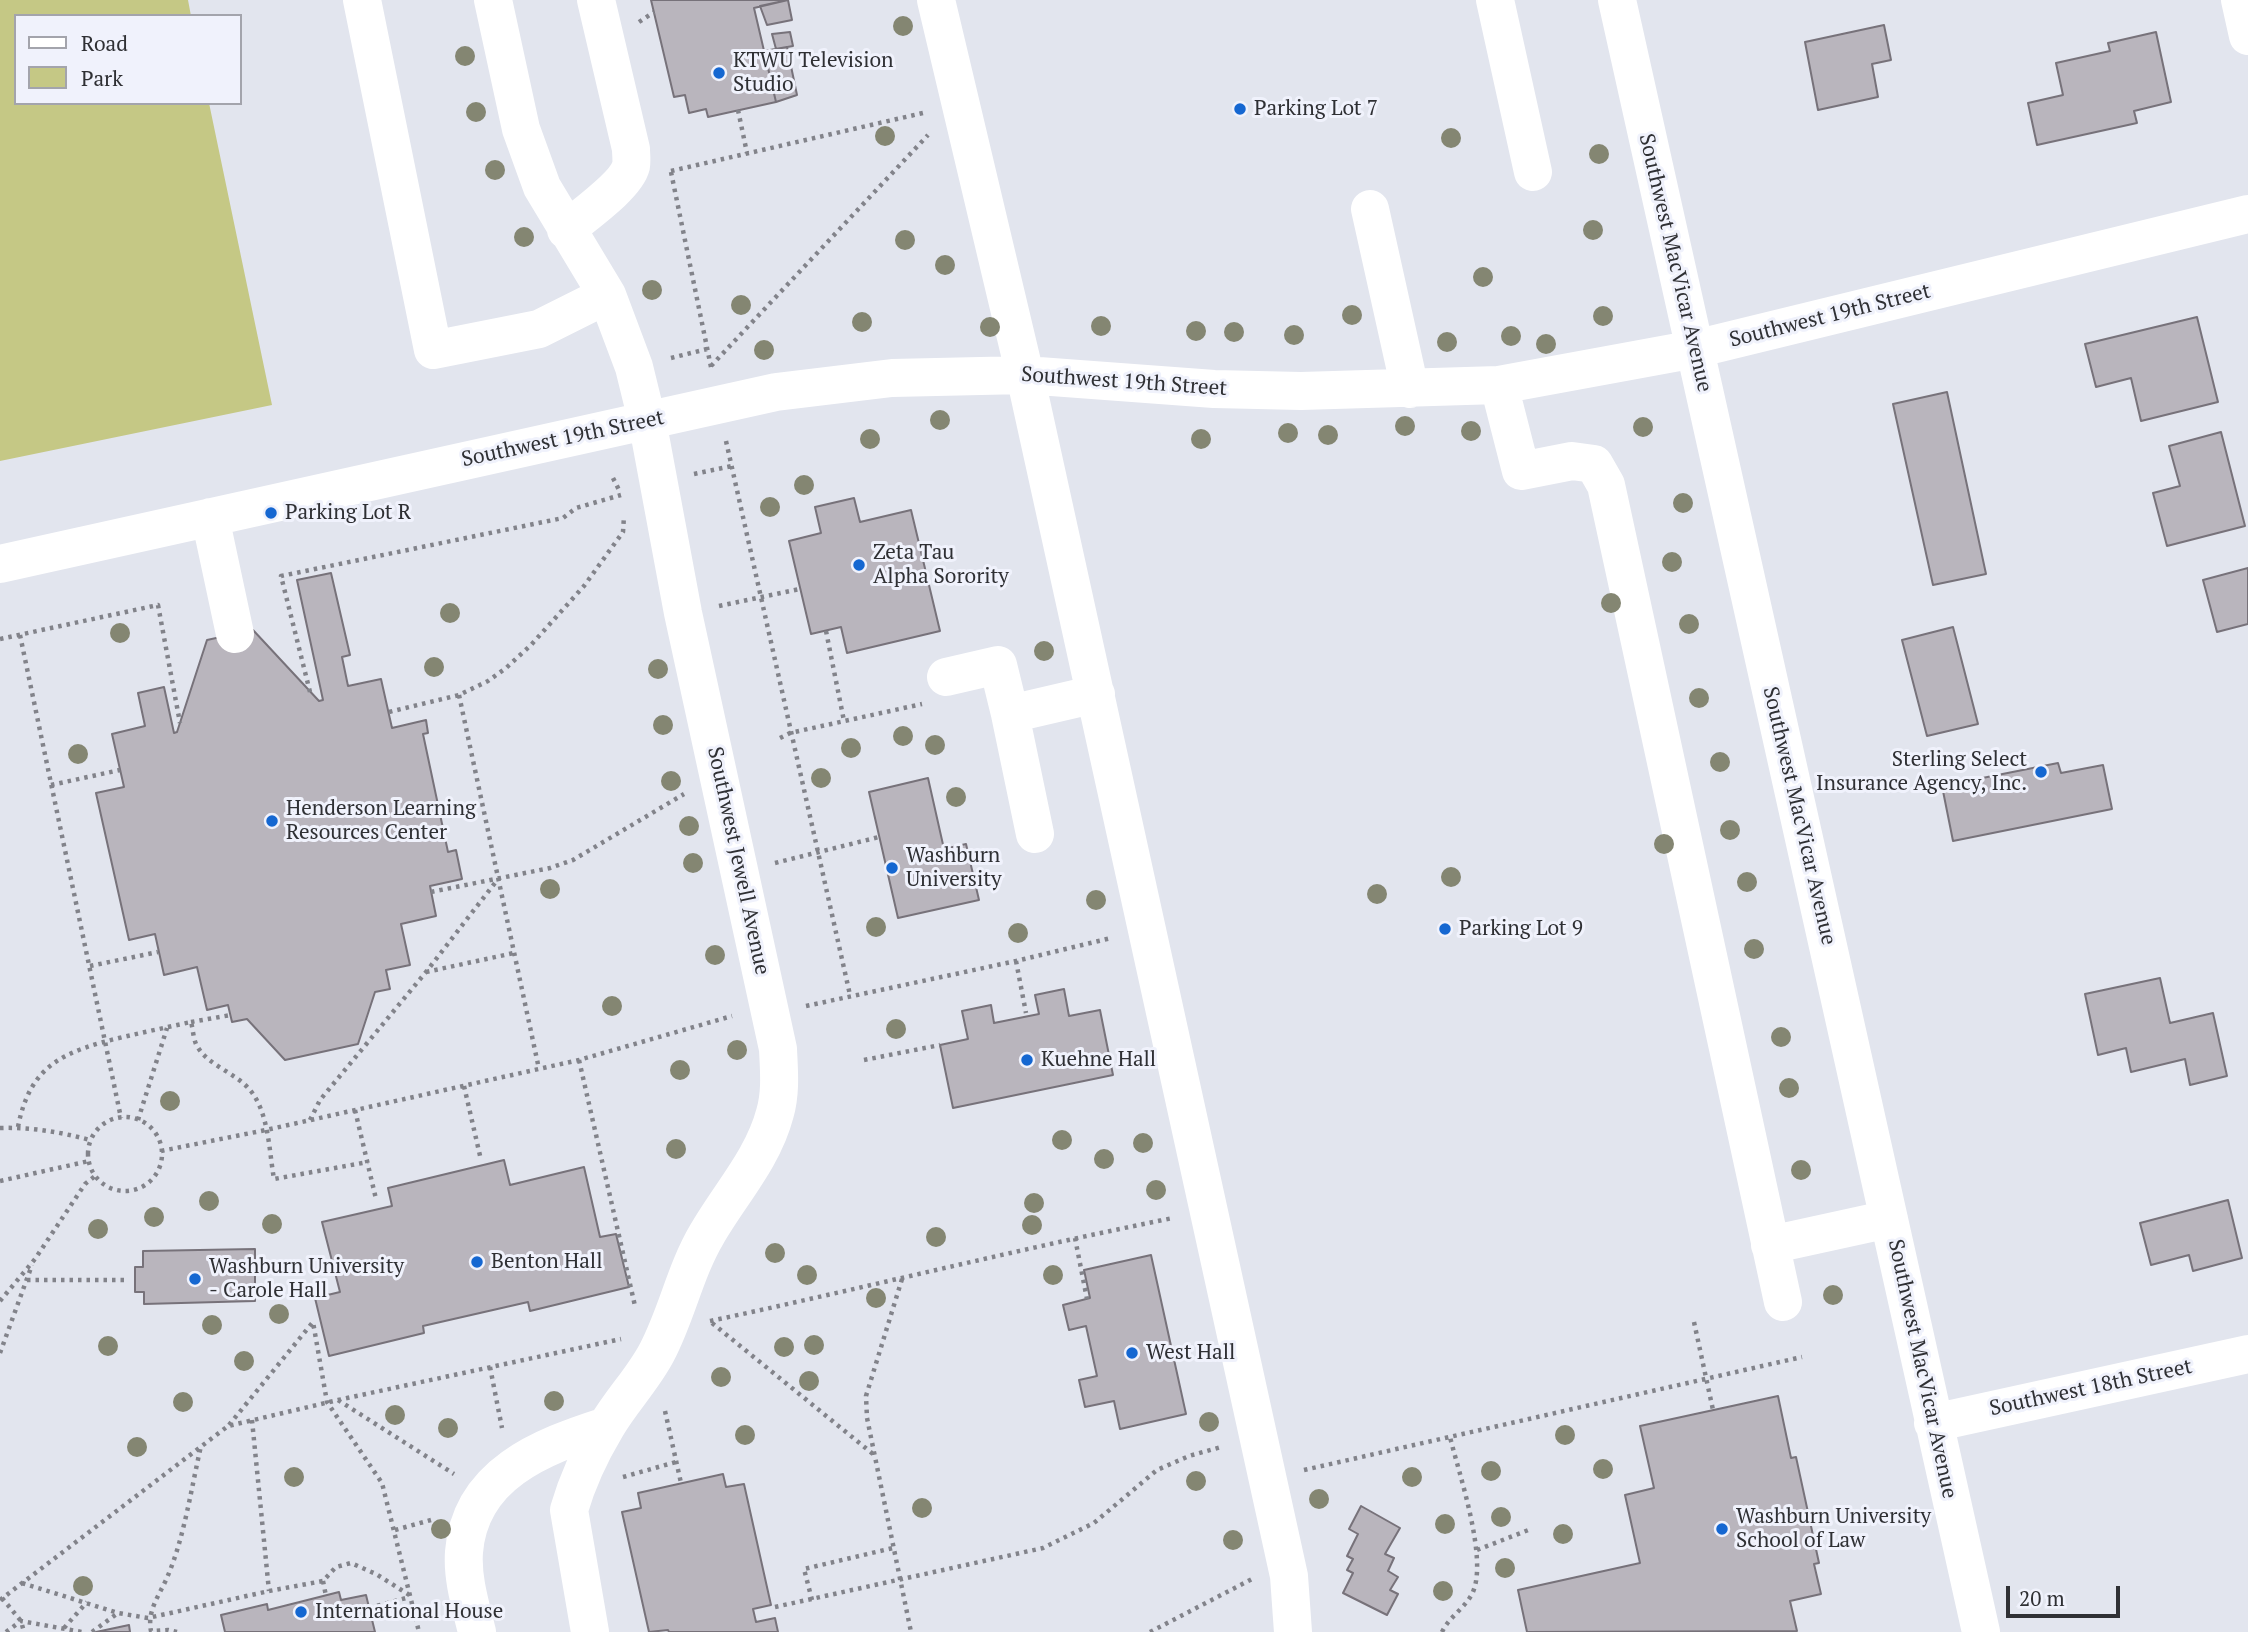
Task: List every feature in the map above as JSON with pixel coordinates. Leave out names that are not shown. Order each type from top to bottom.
[{"type":"street","points":[[362,0],[433,350],[539,329],[607,295]]},
{"type":"street","name":"Southwest Jewell Avenue","points":[[493,0],[521,130],[542,187],[607,295],[634,367],[647,420],[683,613],[778,1049],[780,1082],[775,1114],[759,1153],[706,1235],[655,1355],[606,1426],[574,1493],[569,1510],[590,1632]]},
{"type":"street","points":[[566,230],[618,187],[631,165],[631,149],[596,0]]},
{"type":"street","points":[[936,0],[1096,694],[1289,1576],[1293,1632]]},
{"type":"street","points":[[1495,0],[1533,172]]},
{"type":"street","name":"Southwest MacVicar Avenue","points":[[1617,0],[1981,1632]]},
{"type":"street","points":[[2240,0],[2248,36]]},
{"type":"street","points":[[1370,209],[1410,389]]},
{"type":"street","name":"Southwest 19th Street","points":[[0,564],[776,391],[892,378],[1024,375],[1214,389],[1500,386],[1695,349],[2248,214]]},
{"type":"street","points":[[1500,386],[1521,471],[1572,460],[1594,464],[1606,485],[1783,1302]]},
{"type":"street","points":[[211,517],[235,634]]},
{"type":"street","points":[[935,691],[998,665],[1035,834]]},
{"type":"street","points":[[1010,714],[1096,694]]},
{"type":"street","points":[[1770,1245],[1889,1219]]},
{"type":"street","name":"Southwest 18th Street","points":[[1933,1423],[2248,1354]]},
{"type":"street","points":[[477,1632],[467,1591],[464,1554],[469,1523],[483,1494],[510,1467],[569,1438],[606,1426]]},
{"type":"path","points":[[738,110],[747,153]]},
{"type":"path","points":[[933,111],[671,171],[711,367],[936,126]]},
{"type":"path","points":[[667,359],[707,349]]},
{"type":"path","points":[[725,437],[850,995]]},
{"type":"path","points":[[690,475],[732,466]]},
{"type":"path","points":[[389,712],[458,695],[488,681],[531,645],[584,586],[623,532],[621,495],[613,478]]},
{"type":"path","points":[[310,692],[281,576],[563,518],[576,508],[621,495]]},
{"type":"path","points":[[683,613],[800,589]]},
{"type":"path","points":[[0,639],[158,605],[180,723]]},
{"type":"path","points":[[826,631],[844,721]]},
{"type":"path","points":[[20,635],[121,1118]]},
{"type":"path","points":[[780,737],[844,721],[935,691]]},
{"type":"path","points":[[458,695],[539,1069]]},
{"type":"path","points":[[51,785],[120,770]]},
{"type":"path","points":[[430,892],[550,868],[573,860],[687,792]]},
{"type":"path","points":[[741,871],[879,837]]},
{"type":"path","points":[[310,1120],[320,1100],[426,972],[498,878]]},
{"type":"path","points":[[794,1009],[1122,935]]},
{"type":"path","points":[[90,966],[158,952]]},
{"type":"path","points":[[426,972],[514,953]]},
{"type":"path","points":[[1016,961],[1026,1013]]},
{"type":"path","points":[[161,1151],[579,1060],[744,1013]]},
{"type":"path","points":[[18,1127],[22,1104],[34,1082],[65,1055],[106,1041],[231,1015]]},
{"type":"path","points":[[191,1022],[196,1043],[202,1052],[240,1079],[260,1107],[274,1179],[368,1162]]},
{"type":"path","points":[[138,1120],[167,1027]]},
{"type":"path","points":[[864,1060],[940,1045]]},
{"type":"path","points":[[579,1060],[636,1309]]},
{"type":"path","points":[[464,1086],[481,1160]]},
{"type":"path","points":[[355,1110],[376,1199]]},
{"type":"path","points":[[121,1118],[138,1120],[155,1133],[161,1151],[158,1170],[149,1182],[140,1188],[118,1190],[104,1184],[95,1176],[89,1161],[90,1140],[101,1126],[121,1118]]},
{"type":"path","points":[[0,1128],[18,1127],[59,1132],[90,1140]]},
{"type":"path","points":[[0,1181],[89,1161]]},
{"type":"path","points":[[0,1301],[35,1259],[85,1184],[95,1176]]},
{"type":"path","points":[[696,1323],[1185,1216]]},
{"type":"path","points":[[1075,1238],[1087,1299]]},
{"type":"path","points":[[0,1353],[35,1259]]},
{"type":"path","points":[[903,1278],[866,1396],[873,1454],[911,1632]]},
{"type":"path","points":[[27,1280],[128,1280]]},
{"type":"path","points":[[710,1321],[873,1454]]},
{"type":"path","points":[[24,1632],[21,1621],[1,1599],[228,1426],[313,1322],[327,1402],[382,1483],[419,1632]]},
{"type":"path","points":[[1694,1322],[1713,1410]]},
{"type":"path","points":[[228,1426],[327,1402],[629,1338]]},
{"type":"path","points":[[1296,1472],[1802,1357]]},
{"type":"path","points":[[490,1367],[510,1467]]},
{"type":"path","points":[[338,1400],[454,1475]]},
{"type":"path","points":[[663,1403],[681,1483]]},
{"type":"path","points":[[252,1420],[269,1591]]},
{"type":"path","points":[[1442,1632],[1445,1624],[1472,1595],[1477,1577],[1476,1550],[1450,1437]]},
{"type":"path","points":[[177,1632],[150,1631],[148,1619],[169,1574],[187,1511],[201,1446]]},
{"type":"path","points":[[775,1607],[1044,1548],[1094,1523],[1157,1470],[1189,1456],[1224,1446]]},
{"type":"path","points":[[612,1480],[676,1462]]},
{"type":"path","points":[[395,1530],[442,1517]]},
{"type":"path","points":[[1476,1550],[1531,1529]]},
{"type":"path","points":[[812,1600],[804,1569],[893,1548]]},
{"type":"path","points":[[22,1583],[148,1619],[323,1581],[336,1567],[351,1563],[376,1574],[411,1597]]},
{"type":"path","points":[[1150,1632],[1262,1574]]},
{"type":"path","points":[[323,1581],[326,1596]]},
{"type":"path","points":[[369,1608],[411,1597]]},
{"type":"path","points":[[64,1629],[87,1602]]},
{"type":"path","points":[[92,1632],[118,1612]]},
{"type":"path","points":[[6,1632],[21,1621],[82,1632]]},
{"type":"green space","points":[[0,0],[188,0],[191,14],[14,14],[14,105],[209,105],[272,405],[0,461]]},
{"type":"building","name":"KTWU Television Studio","points":[[651,0],[788,0],[754,8],[776,102],[708,117],[706,109],[689,113],[685,95],[674,97]]},
{"type":"building","points":[[788,0],[792,20],[767,25],[760,6]]},
{"type":"building","points":[[1884,25],[1891,60],[1872,64],[1878,97],[1818,110],[1805,42]]},
{"type":"building","points":[[790,32],[793,46],[776,49],[772,34]]},
{"type":"building","points":[[2156,32],[2171,102],[2134,111],[2137,123],[2037,145],[2028,103],[2063,95],[2056,63],[2110,51],[2108,43]]},
{"type":"building","points":[[787,47],[797,95],[776,102],[764,51]]},
{"type":"building","points":[[2197,317],[2218,402],[2141,421],[2131,378],[2096,387],[2085,344]]},
{"type":"building","points":[[1947,392],[1986,574],[1933,585],[1893,404]]},
{"type":"building","points":[[2221,432],[2245,526],[2167,546],[2153,493],[2180,486],[2169,446]]},
{"type":"building","name":"Zeta Tau Alpha Sorority","points":[[854,498],[860,522],[911,510],[940,631],[847,653],[841,627],[811,634],[789,541],[821,533],[815,507]]},
{"type":"building","points":[[2248,568],[2248,624],[2217,632],[2203,580]]},
{"type":"building","name":"Henderson Learning Resources Center","points":[[331,573],[350,655],[342,657],[348,686],[381,679],[392,728],[426,720],[428,733],[423,734],[448,852],[456,850],[462,879],[430,886],[436,916],[401,924],[410,965],[386,970],[390,989],[375,992],[358,1044],[285,1060],[247,1019],[232,1022],[228,1005],[207,1010],[197,967],[164,975],[155,934],[129,940],[96,793],[124,787],[112,734],[145,726],[138,693],[164,687],[174,733],[177,732],[207,640],[253,630],[319,701],[323,700],[297,580]]},
{"type":"building","points":[[1953,627],[1978,724],[1927,736],[1902,640]]},
{"type":"building","points":[[2058,763],[2061,773],[2103,765],[2112,809],[1953,841],[1942,786]]},
{"type":"building","points":[[928,778],[944,849],[966,844],[979,900],[898,918],[869,792]]},
{"type":"building","points":[[2160,978],[2170,1023],[2213,1013],[2227,1076],[2190,1085],[2185,1059],[2131,1072],[2126,1048],[2098,1055],[2085,994]]},
{"type":"building","name":"Kuehne Hall","points":[[1064,989],[1069,1016],[1100,1010],[1113,1075],[953,1108],[940,1045],[968,1039],[962,1011],[991,1005],[994,1023],[1039,1014],[1035,995]]},
{"type":"building","name":"Benton Hall","points":[[504,1160],[510,1185],[584,1167],[600,1237],[616,1234],[629,1287],[530,1311],[528,1302],[423,1326],[424,1333],[329,1356],[315,1298],[340,1292],[322,1222],[392,1206],[388,1188]]},
{"type":"building","points":[[2228,1200],[2242,1258],[2193,1271],[2189,1255],[2151,1265],[2140,1223]]},
{"type":"building","name":"Washburn University - Carole Hall","points":[[255,1249],[255,1301],[144,1304],[144,1292],[135,1292],[135,1267],[143,1267],[143,1251]]},
{"type":"building","name":"West Hall","points":[[1151,1255],[1186,1414],[1120,1429],[1114,1401],[1085,1407],[1079,1380],[1097,1376],[1086,1326],[1069,1330],[1063,1305],[1090,1298],[1084,1270]]},
{"type":"building","name":"Washburn University School of Law","points":[[1778,1396],[1791,1458],[1796,1457],[1819,1563],[1814,1564],[1821,1594],[1790,1601],[1797,1631],[1527,1632],[1518,1590],[1640,1563],[1625,1495],[1654,1488],[1640,1426]]},
{"type":"building","points":[[723,1474],[726,1487],[744,1484],[771,1605],[753,1609],[756,1622],[775,1618],[778,1632],[649,1632],[622,1512],[641,1508],[638,1493]]},
{"type":"building","points":[[1361,1506],[1400,1528],[1385,1554],[1394,1558],[1388,1571],[1398,1577],[1390,1590],[1398,1594],[1387,1615],[1343,1593],[1353,1573],[1347,1570],[1353,1559],[1347,1556],[1358,1534],[1349,1529]]},
{"type":"building","name":"International House","points":[[339,1592],[341,1600],[366,1595],[375,1632],[225,1632],[221,1615],[267,1604],[268,1610]]},
{"type":"building","points":[[129,1625],[130,1632],[96,1632]]},
{"type":"place","name":"KTWU Television Studio","points":[[719,73]]},
{"type":"place","name":"Parking Lot 7","points":[[1240,109]]},
{"type":"place","name":"Parking Lot R","points":[[271,513]]},
{"type":"place","name":"Zeta Tau Alpha Sorority","points":[[859,565]]},
{"type":"place","name":"Sterling Select Insurance Agency, Inc.","points":[[2041,772]]},
{"type":"place","name":"Henderson Learning Resources Center","points":[[272,821]]},
{"type":"place","name":"Washburn University","points":[[892,868]]},
{"type":"place","name":"Parking Lot 9","points":[[1445,929]]},
{"type":"place","name":"Kuehne Hall","points":[[1027,1060]]},
{"type":"place","name":"Benton Hall","points":[[477,1262]]},
{"type":"place","name":"Washburn University - Carole Hall","points":[[195,1279]]},
{"type":"place","name":"West Hall","points":[[1132,1353]]},
{"type":"place","name":"Washburn University School of Law","points":[[1722,1529]]},
{"type":"place","name":"International House","points":[[301,1612]]}]
